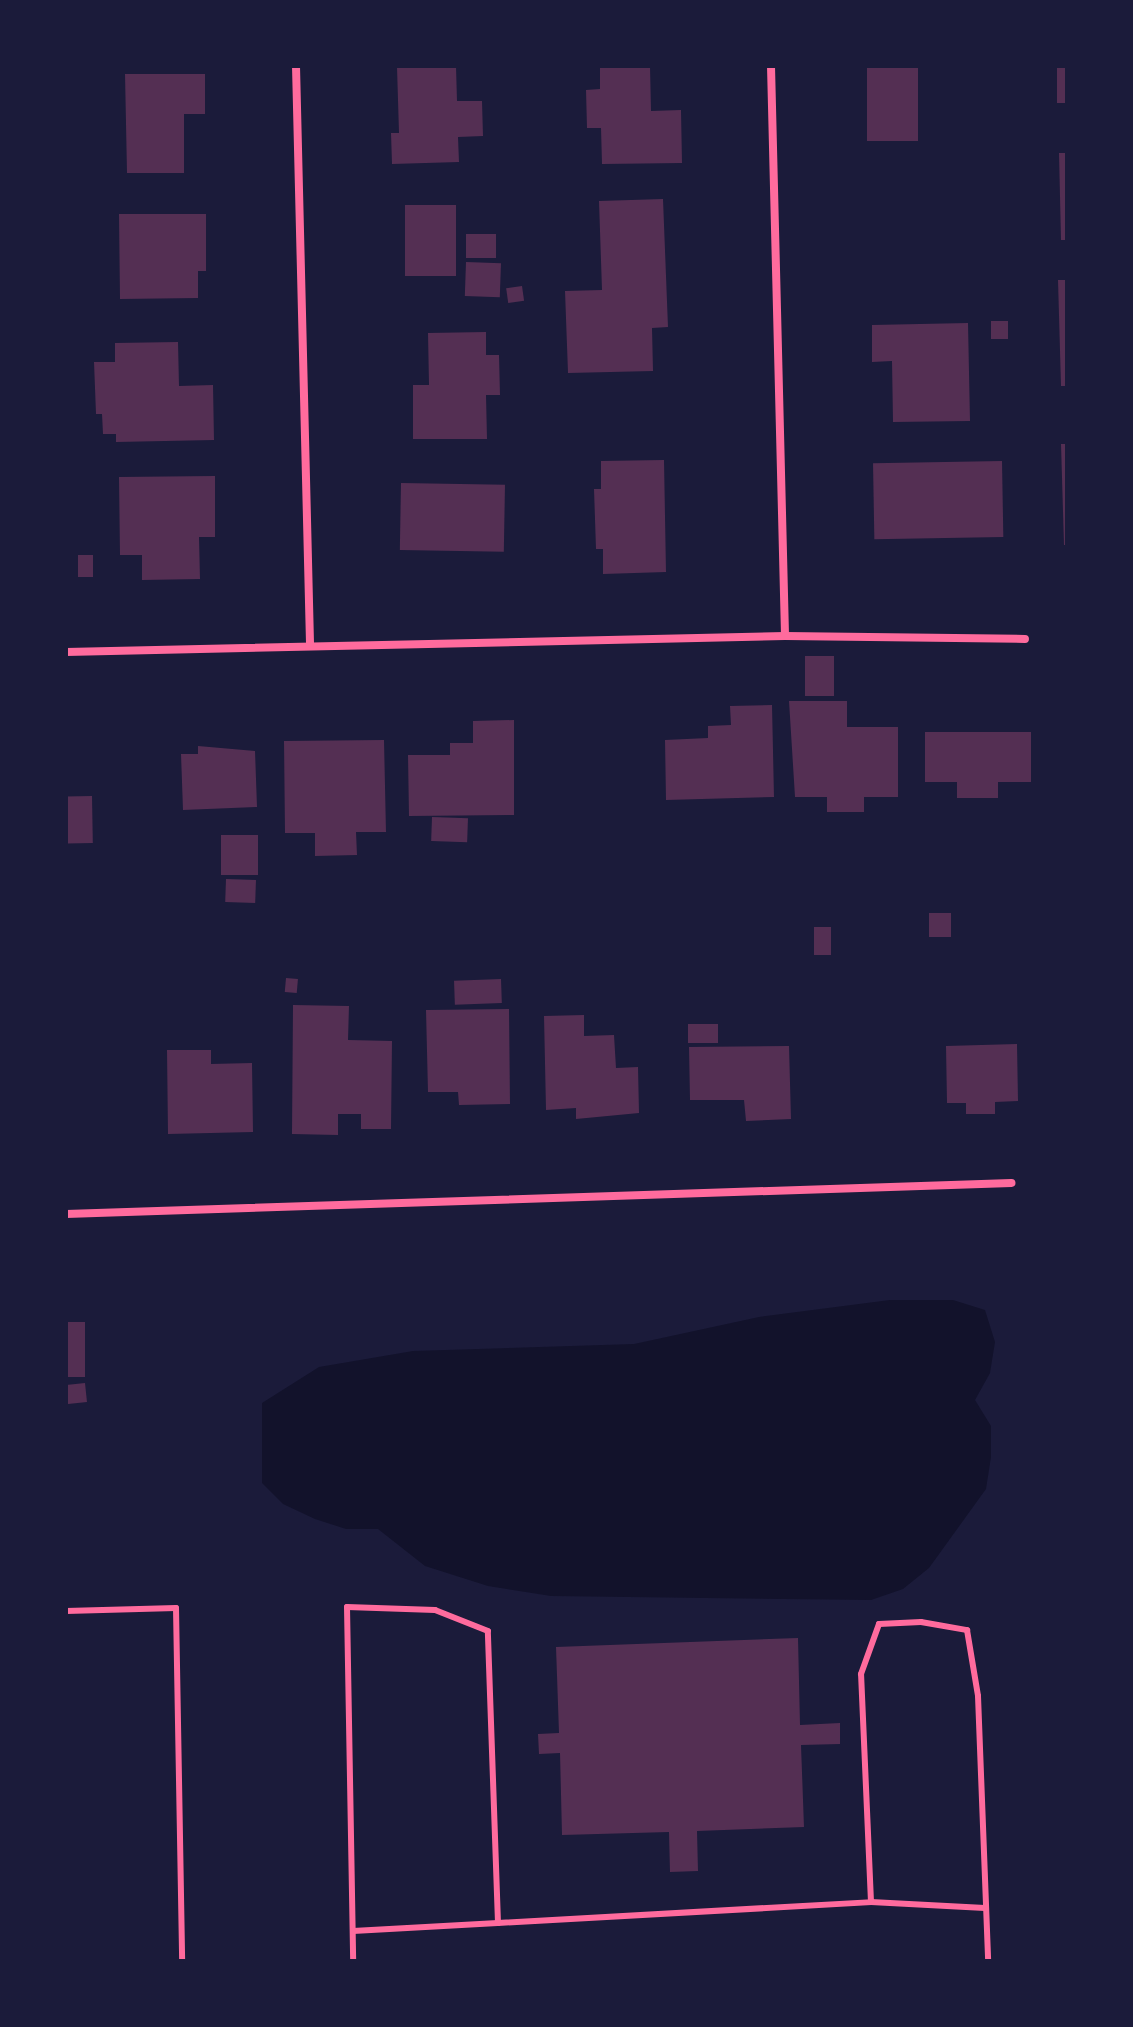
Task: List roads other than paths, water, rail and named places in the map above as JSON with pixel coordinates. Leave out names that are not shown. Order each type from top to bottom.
[{"type":"street","points":[[296,66],[310,645]]},
{"type":"street","points":[[771,66],[785,636]]},
{"type":"street","points":[[66,652],[785,636],[1025,639]]},
{"type":"street","points":[[66,1214],[1011,1183]]},
{"type":"lane","points":[[353,1961],[347,1607],[435,1610],[488,1631],[498,1923]]},
{"type":"lane","points":[[66,1611],[176,1608],[182,1961]]},
{"type":"lane","points":[[871,1902],[861,1674],[879,1624],[921,1622],[967,1630],[978,1696],[988,1961]]},
{"type":"lane","points":[[353,1931],[871,1902],[985,1908]]}]
